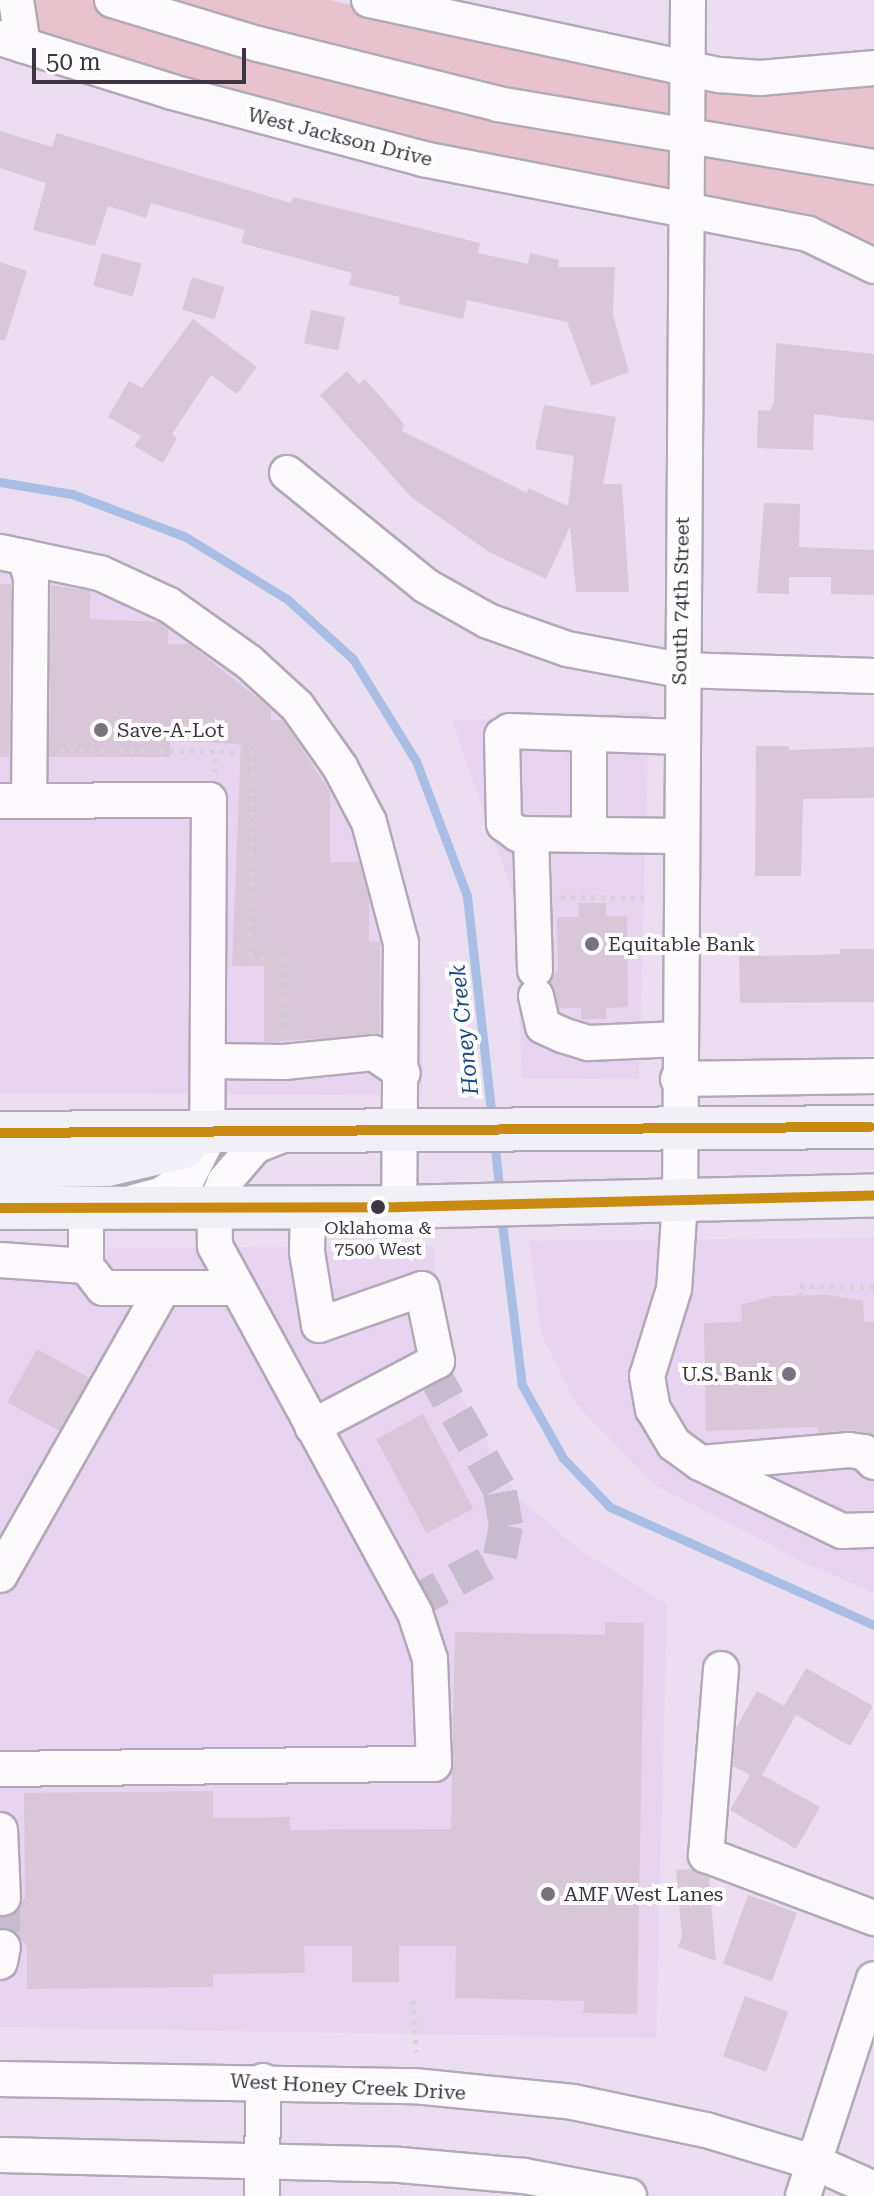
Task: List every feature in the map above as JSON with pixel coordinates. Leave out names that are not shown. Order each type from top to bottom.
[{"type":"main road","points":[[0,1133],[221,1133],[418,1127],[874,1127]]},
{"type":"main road","points":[[0,1167],[107,1165],[221,1133]]},
{"type":"main road","points":[[0,1208],[399,1207],[874,1195]]},
{"type":"street","points":[[12,41],[16,0]]},
{"type":"street","points":[[112,0],[258,44],[484,101],[686,139],[874,167]]},
{"type":"street","points":[[369,0],[687,68],[760,78],[874,68]]},
{"type":"street","name":"South 74th Street","points":[[688,0],[680,670],[680,1202],[674,1289],[647,1376],[653,1409],[674,1444],[700,1463],[842,1531],[874,1530]]},
{"type":"street","name":"West Jackson Drive","points":[[12,41],[278,122],[423,159],[685,213],[808,234],[874,266]]},
{"type":"street","points":[[287,473],[426,586],[488,621],[567,649],[680,670],[874,676]]},
{"type":"street","points":[[13,554],[31,578],[15,801],[209,800],[209,1061],[221,1133],[180,1183],[101,1207],[86,1266]]},
{"type":"street","points":[[13,554],[100,573],[169,605],[249,662],[297,706],[340,767],[369,822],[391,899],[404,966],[403,1073],[418,1127],[399,1207]]},
{"type":"street","points":[[680,737],[510,731],[502,736],[504,824],[518,834],[680,836]]},
{"type":"street","points":[[589,734],[589,835]]},
{"type":"street","points":[[531,835],[535,983],[543,1026],[589,1043],[679,1039]]},
{"type":"street","points":[[209,1061],[284,1062],[374,1053],[403,1073]]},
{"type":"street","points":[[678,1079],[874,1076]]},
{"type":"street","points":[[0,1769],[434,1764],[424,1635],[234,1288],[215,1246],[214,1207],[230,1174],[255,1146],[307,1128]]},
{"type":"street","points":[[308,1207],[307,1252],[319,1325]]},
{"type":"street","points":[[0,1260],[86,1266],[103,1288],[234,1288]]},
{"type":"street","points":[[269,1349],[319,1325],[422,1289],[437,1361],[312,1427]]},
{"type":"street","points":[[0,1575],[162,1290]]},
{"type":"street","points":[[700,1463],[849,1450],[864,1452],[874,1462]]},
{"type":"street","points":[[721,1669],[706,1855],[874,1918]]},
{"type":"street","points":[[0,1830],[3,1898]]},
{"type":"street","points":[[803,2196],[874,1979]]},
{"type":"street","name":"West Honey Creek Drive","points":[[0,2079],[263,2081],[414,2086],[573,2102],[706,2130],[816,2163],[874,2189]]},
{"type":"street","points":[[262,2196],[263,2081]]},
{"type":"street","points":[[0,2155],[263,2161],[524,2176],[629,2196]]},
{"type":"path","points":[[533,896],[644,898]]},
{"type":"path","points":[[800,1296],[800,1286],[874,1287]]},
{"type":"path","points":[[413,2000],[416,2052]]},
{"type":"shaded area","points":[[0,0],[330,0],[661,78],[874,80],[874,253],[363,131],[0,22]]},
{"type":"shaded area","points":[[0,535],[126,570],[220,619],[307,698],[365,773],[399,870],[423,985],[422,1095],[0,1093]]},
{"type":"shaded area","points":[[649,712],[639,1079],[522,1078],[515,900],[452,721]]},
{"type":"shaded area","points":[[874,1238],[874,1593],[807,1564],[653,1484],[576,1404],[541,1333],[529,1241]]},
{"type":"shaded area","points":[[434,1246],[439,1333],[450,1376],[518,1497],[580,1550],[667,1604],[656,2038],[0,2027],[0,1249]]},
{"type":"building","points":[[0,131],[52,147],[57,133],[291,203],[293,197],[480,243],[478,253],[528,264],[530,253],[559,260],[558,267],[615,267],[613,315],[629,372],[591,386],[567,322],[467,300],[463,319],[399,304],[400,297],[349,285],[352,273],[241,243],[245,230],[151,203],[146,218],[108,206],[95,246],[33,230],[46,183],[0,168]]},
{"type":"building","points":[[102,253],[142,264],[133,296],[93,286]]},
{"type":"building","points":[[0,262],[27,271],[5,341],[0,340]]},
{"type":"building","points":[[192,277],[225,287],[215,319],[182,310]]},
{"type":"building","points":[[311,310],[345,317],[338,351],[304,343]]},
{"type":"building","points":[[193,319],[257,367],[237,394],[211,375],[172,434],[177,438],[163,463],[134,446],[141,436],[108,417],[129,381],[142,388]]},
{"type":"building","points":[[776,343],[874,354],[874,421],[814,414],[813,450],[757,448],[758,410],[770,411],[774,401]]},
{"type":"building","points":[[347,371],[359,384],[365,379],[404,424],[402,431],[527,493],[528,488],[568,506],[574,456],[535,449],[544,405],[616,417],[603,484],[622,484],[629,592],[576,592],[570,527],[546,579],[489,552],[411,497],[320,395]]},
{"type":"building","points":[[764,503],[800,504],[799,547],[874,550],[874,595],[831,594],[831,577],[789,577],[789,594],[757,593]]},
{"type":"building","points":[[0,584],[11,584],[9,757],[0,757]]},
{"type":"building","points":[[51,585],[90,591],[90,619],[159,622],[168,629],[168,644],[189,644],[271,709],[271,720],[283,720],[330,792],[330,862],[359,862],[369,899],[369,941],[380,942],[380,1035],[264,1042],[264,966],[232,966],[241,744],[170,741],[170,757],[49,757]]},
{"type":"building","points":[[756,746],[789,746],[789,750],[874,747],[874,798],[803,799],[801,876],[755,876]]},
{"type":"building","name":"Equitable Bank","points":[[578,903],[606,903],[606,916],[627,916],[628,1007],[606,1008],[606,1019],[581,1019],[581,1008],[559,1008],[550,982],[558,970],[557,917],[579,917]]},
{"type":"building","points":[[840,949],[874,949],[874,1002],[740,1003],[739,956],[840,954]]},
{"type":"building","name":"U.S. Bank","points":[[828,1295],[863,1301],[864,1322],[874,1322],[874,1436],[851,1430],[819,1433],[817,1427],[706,1431],[704,1323],[742,1322],[741,1305],[773,1296]]},
{"type":"building","points":[[37,1349],[89,1378],[60,1431],[7,1402]]},
{"type":"building","points":[[423,1414],[473,1508],[426,1533],[376,1439]]},
{"type":"building","points":[[605,1622],[644,1623],[637,2014],[583,2013],[584,2001],[455,1998],[456,1946],[399,1946],[399,1982],[352,1982],[352,1946],[304,1946],[305,1973],[213,1974],[213,1987],[27,1989],[27,1947],[16,1932],[0,1928],[0,1917],[14,1914],[25,1898],[24,1793],[213,1791],[213,1818],[290,1817],[290,1830],[451,1829],[455,1632],[605,1635]]},
{"type":"building","points":[[806,1668],[873,1706],[850,1746],[796,1715],[762,1775],[820,1807],[796,1849],[730,1810],[750,1775],[733,1766],[736,1728],[757,1691],[784,1706]]},
{"type":"building","points":[[693,1869],[709,1877],[716,1961],[678,1947],[682,1936],[676,1870]]},
{"type":"building","points":[[748,1895],[797,1913],[772,1981],[723,1964]]},
{"type":"building","points":[[745,1996],[788,2012],[766,2072],[723,2056]]},
{"type":"waterway","name":"Honey Creek","points":[[0,482],[72,494],[184,536],[287,599],[353,659],[416,761],[467,896],[492,1120]]},
{"type":"waterway","name":"Honey Creek","points":[[494,1139],[500,1196]]},
{"type":"waterway","name":"Honey Creek","points":[[501,1215],[522,1385],[563,1458],[610,1507],[874,1625]]},
{"type":"tunnel","points":[[411,1604],[500,1556],[506,1526],[499,1488],[429,1366]]},
{"type":"tunnel","points":[[3,1898],[3,1947]]},
{"type":"transit line","points":[[0,1133],[870,1127]]},
{"type":"transit line","points":[[0,1208],[399,1207],[874,1195]]},
{"type":"place","name":"Save-A-Lot","points":[[101,730]]},
{"type":"place","name":"Equitable Bank","points":[[592,944]]},
{"type":"place","name":"Oklahoma & 7500 West","points":[[378,1207]]},
{"type":"place","name":"U.S. Bank","points":[[789,1374]]},
{"type":"place","name":"AMF West Lanes","points":[[548,1894]]}]
